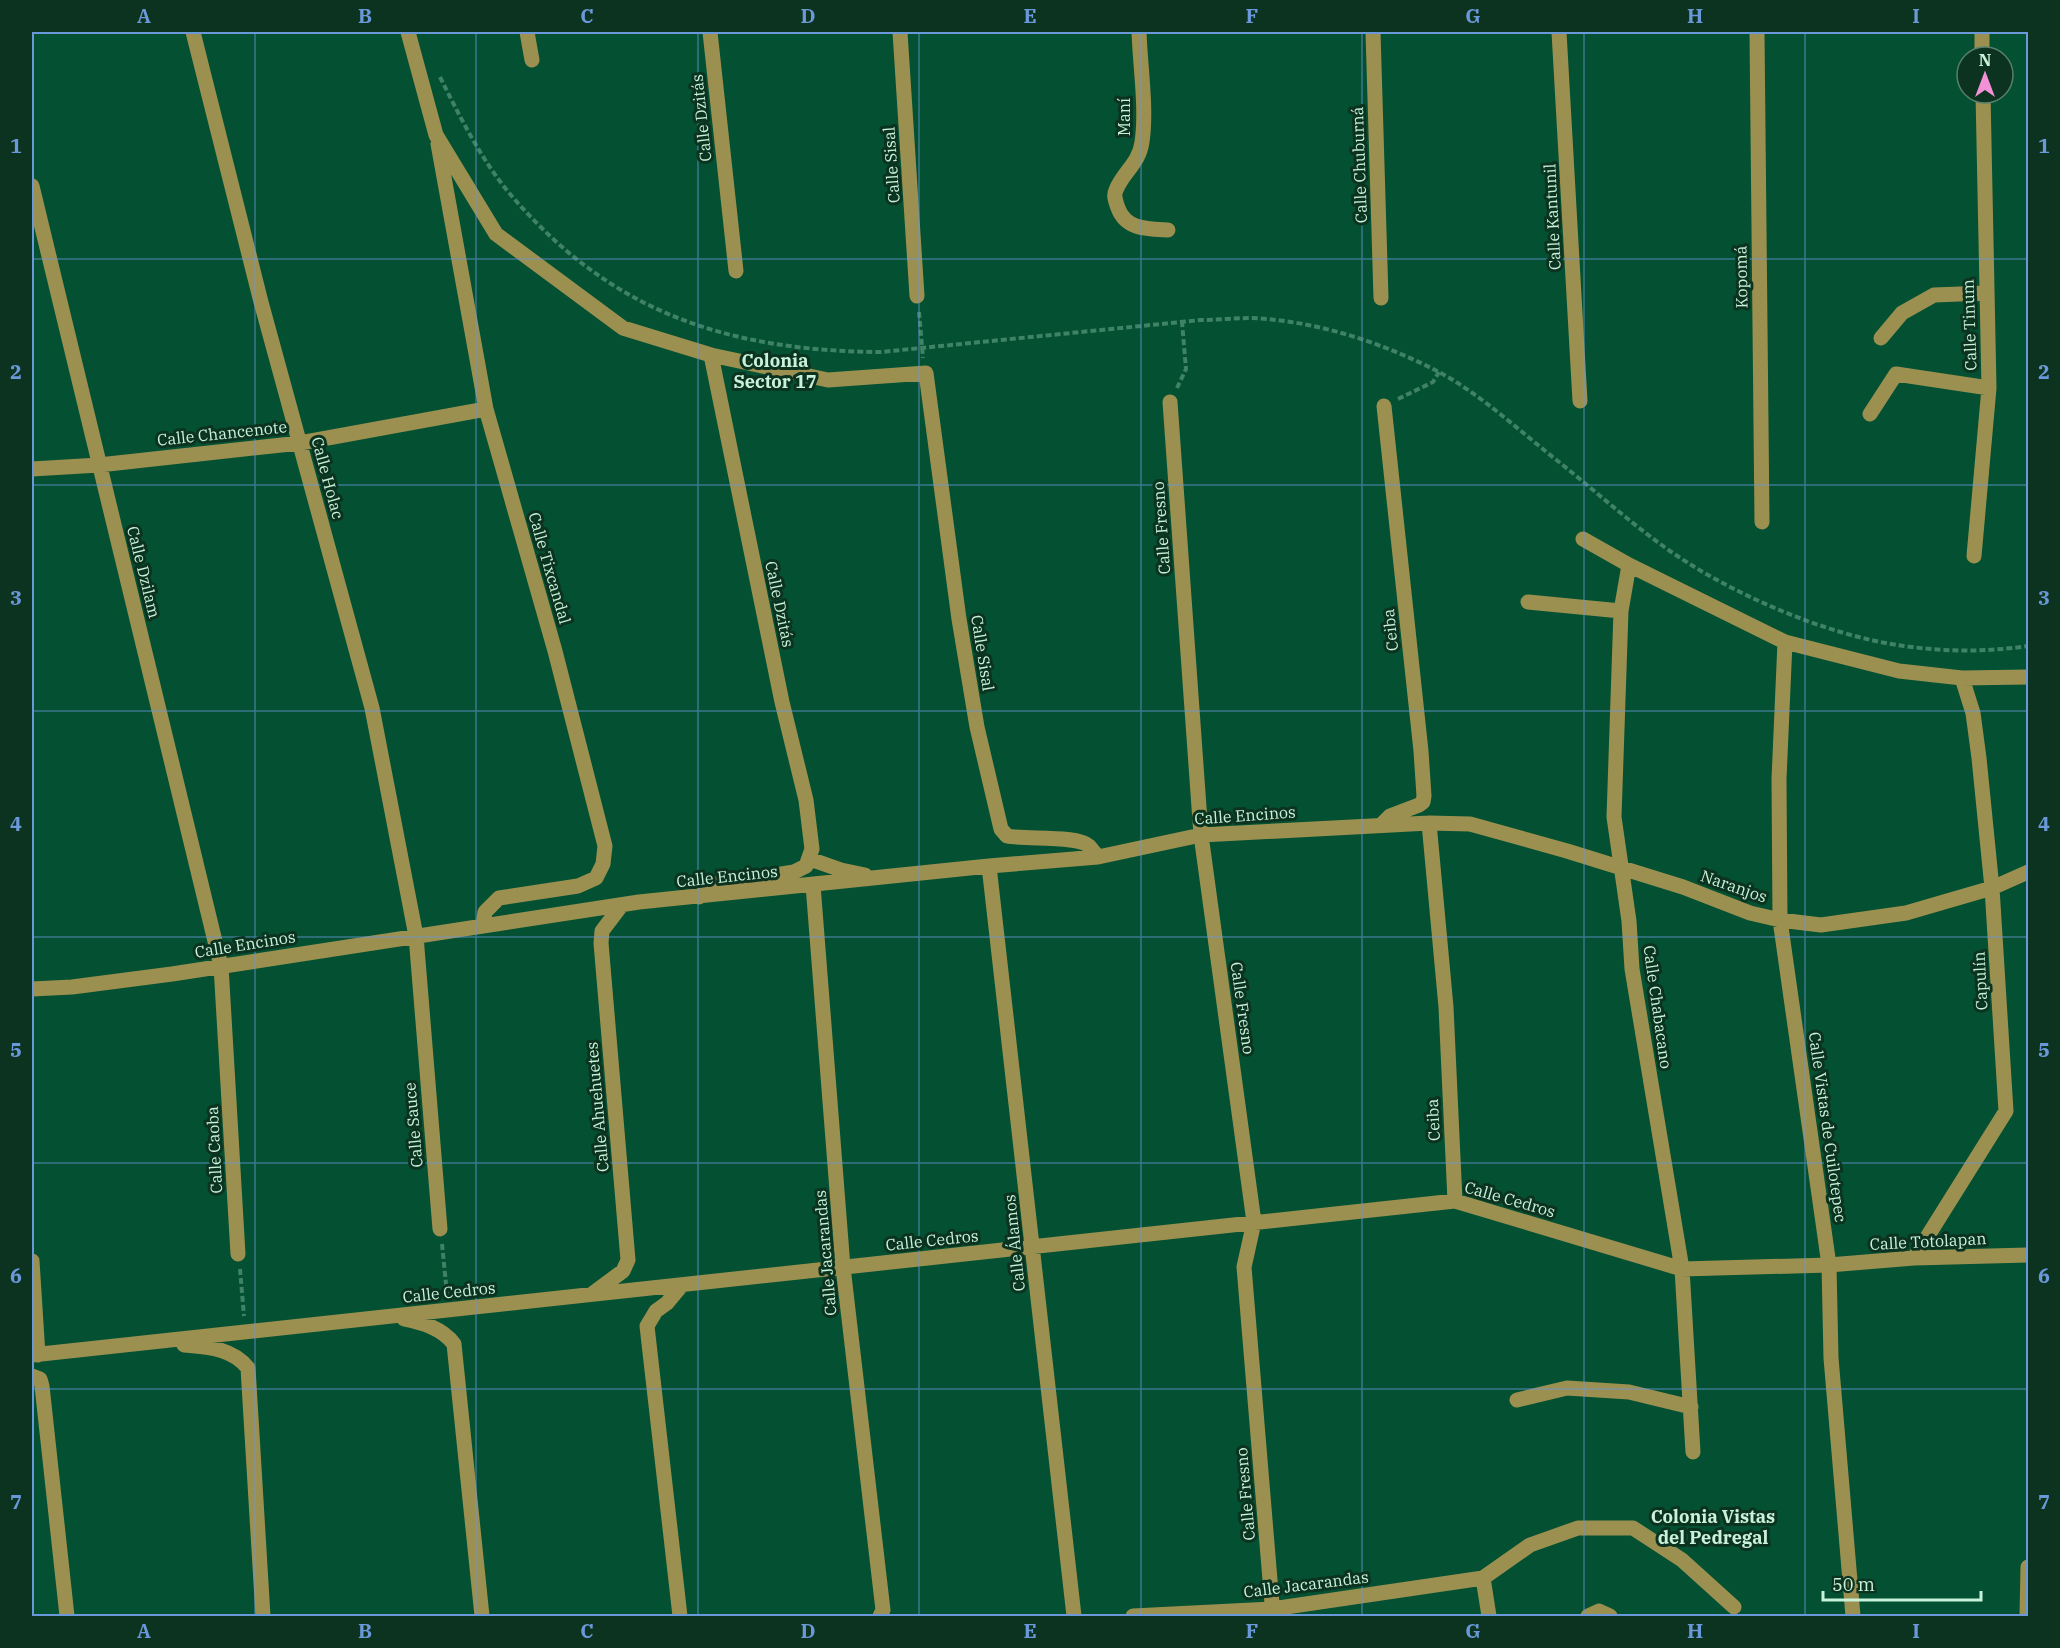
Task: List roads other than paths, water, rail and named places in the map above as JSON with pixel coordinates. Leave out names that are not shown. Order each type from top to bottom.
[{"type":"street","name":"Calle Holac","points":[[194,32],[261,302],[372,708],[416,936]]},
{"type":"street","points":[[408,32],[436,135],[496,234],[623,328],[711,356]]},
{"type":"street","points":[[527,32],[532,60]]},
{"type":"street","name":"Calle Dzitás","points":[[710,32],[736,271]]},
{"type":"street","name":"Calle Sisal","points":[[900,32],[918,296]]},
{"type":"street","name":"Maní","points":[[1139,32],[1142,143],[1137,160],[1115,191],[1115,200],[1120,215],[1132,226],[1168,230]]},
{"type":"street","name":"Calle Chuburná","points":[[1373,32],[1381,298]]},
{"type":"street","name":"Calle Kantunil","points":[[1559,32],[1580,401]]},
{"type":"street","name":"Kopomá","points":[[1756,32],[1762,522]]},
{"type":"street","name":"Calle Tinum","points":[[1974,556],[1989,388],[1983,105]]},
{"type":"street","name":"Calle Tixcandal","points":[[436,135],[486,409],[555,651],[605,846],[603,864],[596,878],[578,886],[499,898],[485,912],[483,925]]},
{"type":"street","name":"Calle Dzilam","points":[[32,186],[221,966]]},
{"type":"street","points":[[1881,338],[1902,313],[1934,295],[1986,293]]},
{"type":"street","name":"Calle Dzitás","points":[[711,356],[782,702],[806,800],[812,849],[810,858]]},
{"type":"street","name":"Calle Sisal","points":[[711,356],[828,380],[926,373],[976,727],[1001,829],[1007,836],[1018,839],[1076,840],[1088,845],[1098,857]]},
{"type":"street","points":[[1870,414],[1896,374],[1989,388]]},
{"type":"street","name":"Calle Fresno","points":[[1170,402],[1201,834],[1254,1222],[1244,1267],[1273,1613]]},
{"type":"street","name":"Ceiba","points":[[1381,825],[1390,816],[1419,805],[1423,802],[1424,796],[1384,406]]},
{"type":"street","name":"Calle Chancenote","points":[[32,469],[99,465],[300,443],[486,409]]},
{"type":"street","points":[[1583,539],[1629,565],[1785,642],[1899,671],[1962,678],[2028,677]]},
{"type":"street","name":"Calle Chabacano","points":[[1629,565],[1621,611],[1614,817],[1622,868],[1632,969],[1682,1269],[1693,1452]]},
{"type":"street","points":[[1528,602],[1621,611]]},
{"type":"street","name":"Calle Vistas de Cuilotepec","points":[[1785,642],[1779,779],[1780,920],[1829,1264],[1831,1358],[1853,1617]]},
{"type":"street","name":"Capulín","points":[[1914,1258],[2006,1111],[1992,888],[1973,713],[1962,678]]},
{"type":"street","name":"Calle Encinos","points":[[32,989],[72,987],[221,966],[639,902],[1098,857],[1201,834],[1428,823]]},
{"type":"street","name":"Ceiba","points":[[1428,823],[1446,1007],[1455,1201]]},
{"type":"street","name":"Naranjos","points":[[1428,823],[1470,824],[1683,887],[1750,913],[1780,920],[1821,925],[1906,913],[1992,888],[2028,872]]},
{"type":"street","points":[[699,897],[711,885],[794,872],[806,866],[810,858],[841,870],[877,878]]},
{"type":"street","name":"Calle Álamos","points":[[989,866],[1074,1617]]},
{"type":"street","name":"Calle Jacarandas","points":[[813,885],[843,1267],[883,1610],[880,1617]]},
{"type":"street","name":"Calle Ahuehuetes","points":[[592,1294],[623,1271],[628,1260],[601,943],[602,931],[621,906]]},
{"type":"street","name":"Calle Sauce","points":[[416,936],[440,1229]]},
{"type":"street","name":"Calle Caoba","points":[[221,966],[238,1254]]},
{"type":"street","name":"Calle Cedros","points":[[35,1355],[1455,1201],[1682,1269],[1829,1264]]},
{"type":"street","name":"Calle Totolapan","points":[[1829,1264],[1914,1258],[2028,1256]]},
{"type":"street","points":[[32,1261],[35,1355]]},
{"type":"street","points":[[680,1617],[647,1326],[656,1311],[667,1304],[682,1285]]},
{"type":"street","points":[[389,1317],[430,1326],[447,1335],[454,1344],[482,1617]]},
{"type":"street","points":[[157,1342],[224,1350],[241,1359],[248,1368],[263,1617]]},
{"type":"street","points":[[32,1376],[40,1379],[42,1386],[67,1617]]},
{"type":"street","points":[[1517,1400],[1567,1388],[1629,1392],[1691,1407]]},
{"type":"street","points":[[1489,1617],[1483,1578],[1530,1545],[1578,1528],[1633,1528],[1682,1560],[1734,1607]]},
{"type":"street","points":[[2027,1617],[2028,1567]]},
{"type":"street","name":"Calle Jacarandas","points":[[1133,1617],[1273,1613],[1483,1578]]},
{"type":"street","points":[[1588,1617],[1599,1611],[1610,1617]]},
{"type":"district","name":"Colonia Sector 17","points":[[775,371]]},
{"type":"district","name":"Colonia Vistas del Pedregal","points":[[1713,1528]]}]
